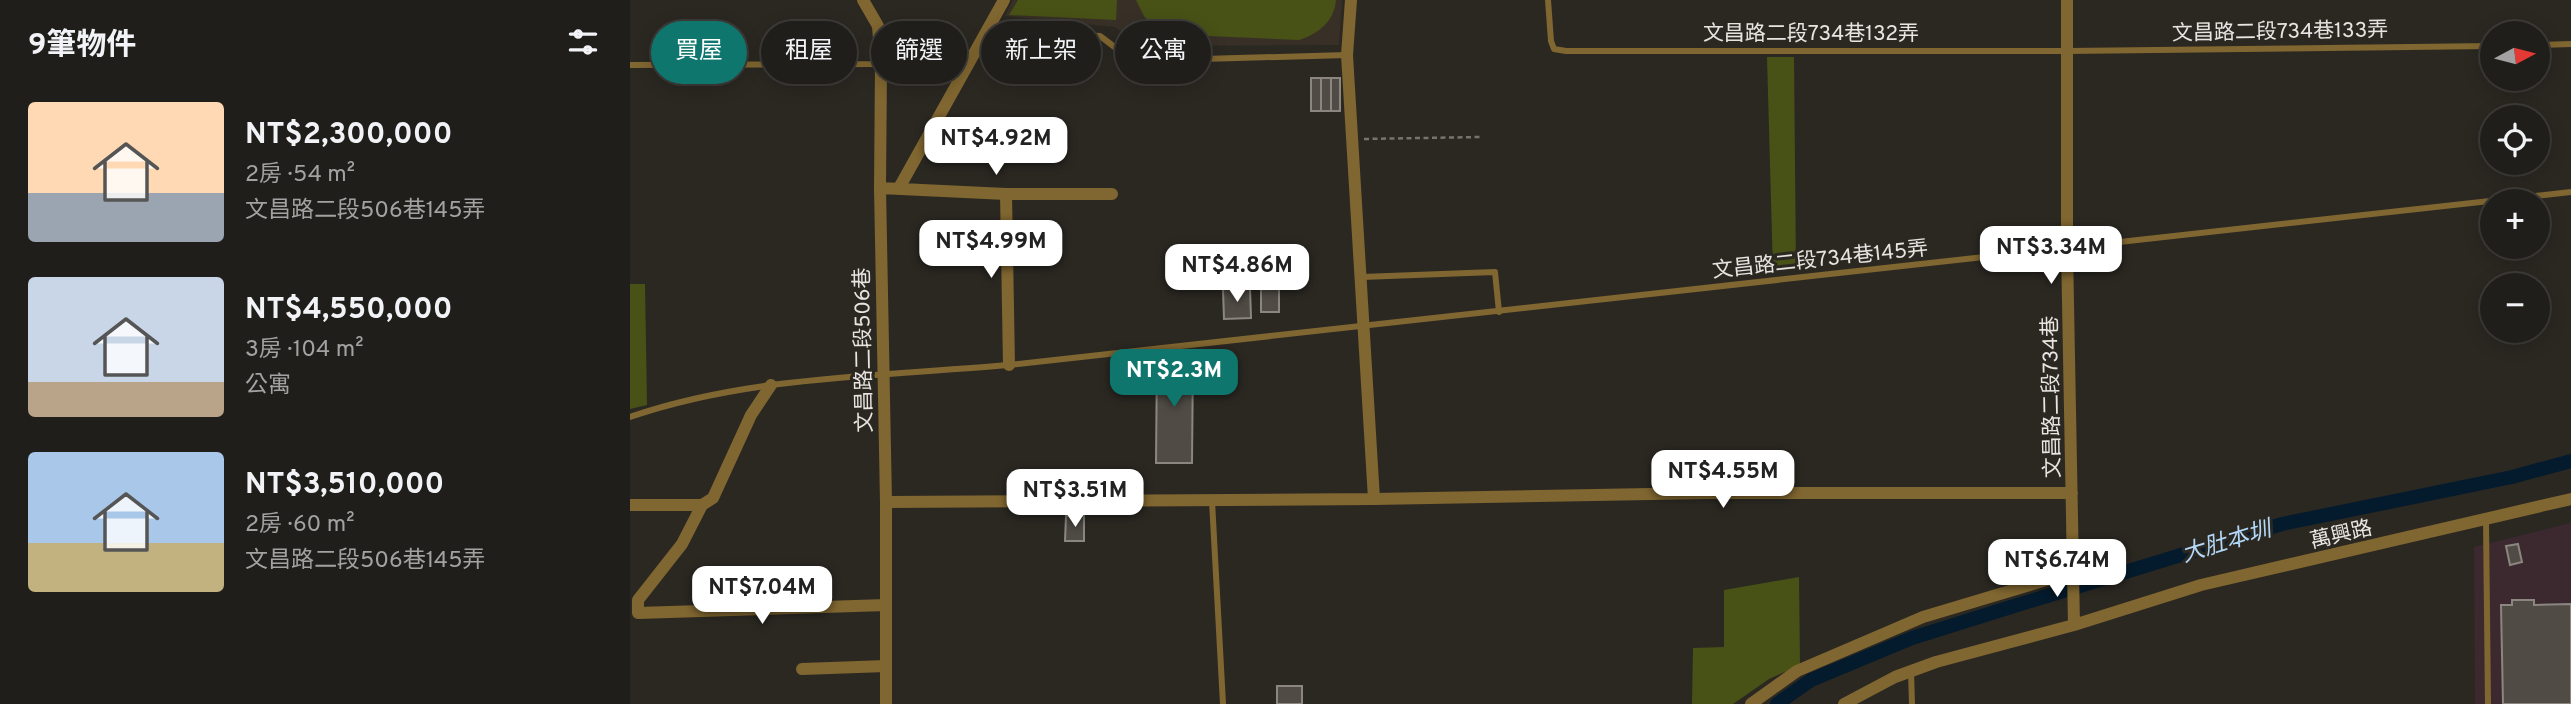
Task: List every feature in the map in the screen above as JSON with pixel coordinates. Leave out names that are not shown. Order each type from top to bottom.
[{"type":"street","name":"文昌路二段506巷","points":[[863,0],[875,21]]},
{"type":"street","points":[[992,21],[1004,0]]},
{"type":"street","points":[[1350,0],[1347,55],[1374,499]]},
{"type":"street","name":"文昌路二段734巷","points":[[2067,0],[2067,248],[2074,625]]},
{"type":"street","points":[[899,187],[981,42]]},
{"type":"street","name":"文昌路二段506巷","points":[[881,84],[887,704]]},
{"type":"street","points":[[880,188],[1006,194],[1112,194]]},
{"type":"street","points":[[1006,194],[1009,365]]},
{"type":"street","points":[[771,385],[751,415],[713,498],[702,505],[682,544],[638,600],[638,613],[886,605]]},
{"type":"street","points":[[886,502],[1374,499],[1707,493],[2072,493]]},
{"type":"street","name":"萬興路","points":[[1843,704],[1911,671],[2201,586],[2571,499]]},
{"type":"street","points":[[630,505],[702,505]]},
{"type":"street","points":[[1751,704],[1797,671],[1923,617],[2073,572]]},
{"type":"street","points":[[802,669],[886,666]]},
{"type":"lane","name":"文昌路二段734巷132弄","points":[[1548,0],[1551,41],[1554,49],[1566,51],[2068,51]]},
{"type":"lane","points":[[1101,37],[1133,61],[1347,55]]},
{"type":"lane","points":[[2550,45],[2571,44]]},
{"type":"lane","name":"文昌路二段734巷133弄","points":[[2068,51],[2480,46]]},
{"type":"lane","points":[[967,57],[973,57]]},
{"type":"lane","points":[[630,65],[871,64]]},
{"type":"lane","name":"文昌路二段734巷145弄","points":[[630,417],[665,405],[771,385],[1009,365],[1499,313],[2571,192]]},
{"type":"lane","points":[[1362,276],[1495,272],[1499,313]]},
{"type":"lane","points":[[1212,499],[1223,704]]},
{"type":"lane","points":[[2486,521],[2488,704]]},
{"type":"lane","points":[[1911,671],[1912,704]]},
{"type":"path","points":[[1352,139],[1480,137]]},
{"type":"shaded area","points":[[1013,0],[1342,0],[1339,45],[1211,46],[1211,21],[1115,21],[1115,27],[1101,26],[1101,21],[1055,21],[1005,16]]},
{"type":"shaded area","points":[[2571,523],[2571,704],[2475,704],[2474,547]]},
{"type":"green space","points":[[1018,0],[1117,0],[1116,20],[1009,15]]},
{"type":"green space","points":[[1136,0],[1336,0],[1332,15],[1324,26],[1299,40],[1211,36],[1211,21],[1148,21]]},
{"type":"green space","points":[[1767,57],[1794,57],[1796,269],[1773,272]]},
{"type":"green space","points":[[630,284],[645,284],[647,405],[630,409]]},
{"type":"green space","points":[[1799,577],[1800,665],[1769,679],[1733,704],[1692,704],[1693,648],[1724,647],[1724,590]]},
{"type":"building","points":[[1311,78],[1321,78],[1321,111],[1311,111]]},
{"type":"building","points":[[1321,78],[1331,78],[1331,111],[1321,111]]},
{"type":"building","points":[[1331,78],[1340,78],[1340,111],[1331,111]]},
{"type":"building","points":[[1261,271],[1279,271],[1279,312],[1261,312]]},
{"type":"building","points":[[1250,288],[1251,318],[1224,319],[1223,289]]},
{"type":"building","points":[[1157,355],[1193,355],[1192,463],[1156,463]]},
{"type":"building","points":[[1066,516],[1084,516],[1084,541],[1065,541]]},
{"type":"building","points":[[2518,544],[2522,562],[2510,565],[2506,546]]},
{"type":"building","points":[[2512,600],[2534,600],[2534,605],[2571,604],[2571,704],[2503,704],[2501,605],[2512,605]]},
{"type":"building","points":[[1277,686],[1302,686],[1302,704],[1277,704]]},
{"type":"waterway","name":"大肚本圳","points":[[1777,704],[1811,680],[1912,638],[2282,524],[2512,477],[2571,461]]}]
